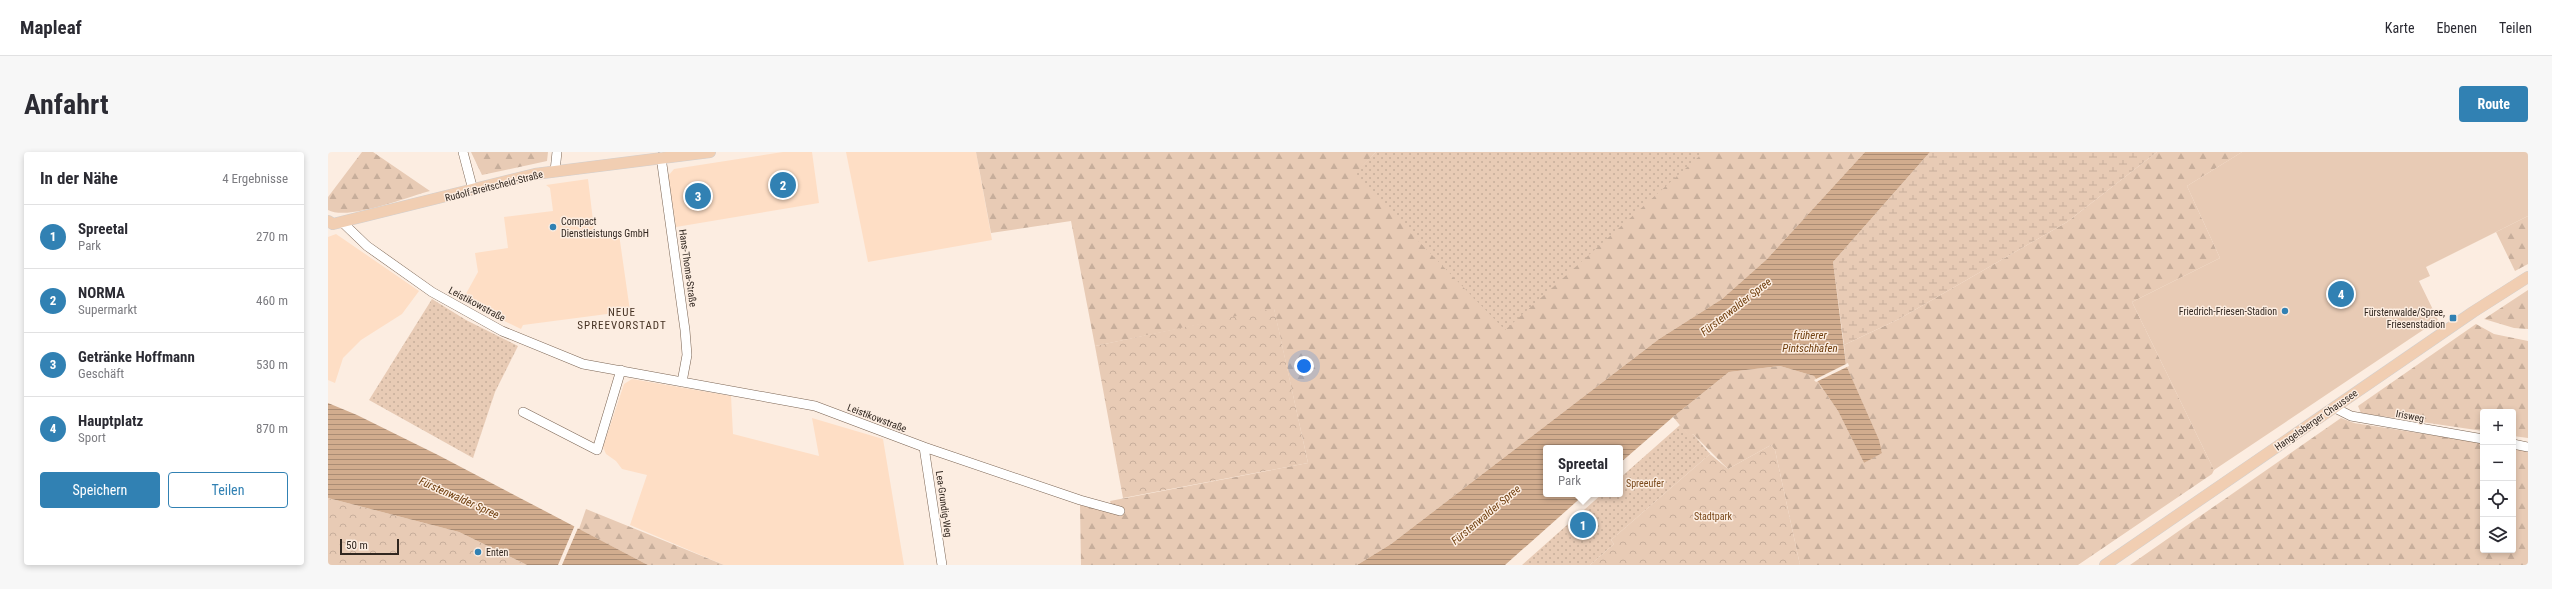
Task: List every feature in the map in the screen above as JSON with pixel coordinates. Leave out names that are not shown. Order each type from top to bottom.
[{"type":"main road","name":"Rudolf-Breitscheid-Straße","points":[[333,223],[522,177],[555,171],[710,152]]},
{"type":"main road","name":"Hangelsberger Chaussee","points":[[2105,565],[2473,312],[2528,277]]},
{"type":"street","points":[[463,152],[473,190]]},
{"type":"street","points":[[555,171],[557,152]]},
{"type":"street","name":"Hans-Thoma-Straße","points":[[662,157],[685,330],[687,355],[682,382]]},
{"type":"street","name":"Leistikowstraße","points":[[333,223],[352,234],[405,275],[465,312],[502,331],[583,364],[815,406],[924,447],[1080,500],[1120,510]]},
{"type":"street","points":[[523,412],[597,450],[621,370]]},
{"type":"street","name":"Irisweg","points":[[2335,408],[2351,416],[2480,438]]},
{"type":"street","points":[[2516,444],[2528,446]]},
{"type":"street","name":"Lea-Grundig-Weg","points":[[924,447],[942,565]]},
{"type":"shaded area","points":[[783,152],[812,152],[819,203],[676,227],[668,176],[674,169]]},
{"type":"shaded area","points":[[846,152],[976,152],[992,240],[868,262]]},
{"type":"shaded area","points":[[588,179],[595,237],[619,234],[630,311],[523,325],[521,329],[462,301],[478,272],[475,253],[508,248],[504,217],[553,211],[550,188],[546,185]]},
{"type":"shaded area","points":[[336,234],[419,291],[402,314],[361,340],[343,358],[335,383],[328,380],[328,237]]},
{"type":"shaded area","points":[[632,379],[731,396],[733,434],[819,456],[812,418],[883,439],[904,565],[724,565],[630,525],[647,475],[622,469],[616,461],[606,454],[603,447],[624,384]]},
{"type":"green space","points":[[362,152],[373,152],[430,191],[393,203],[349,213],[337,213],[328,210],[328,197]]},
{"type":"green space","points":[[471,152],[548,152],[547,161],[482,175]]},
{"type":"green space","points":[[976,152],[1376,152],[1354,175],[1505,330],[1704,152],[1865,152],[1767,259],[1722,299],[1659,339],[1391,544],[1357,565],[1081,565],[1080,505],[1114,513],[1110,501],[1308,463],[1274,309],[1095,346],[1071,221],[991,233]]},
{"type":"green space","points":[[1376,152],[1706,152],[1506,332],[1353,175]]},
{"type":"green space","points":[[1930,152],[2157,152],[2067,222],[1899,319],[1844,345],[1833,262]]},
{"type":"green space","points":[[2157,152],[2242,152],[2187,186],[2220,258],[2132,302],[2214,470],[2212,474],[2078,565],[1800,565],[1775,450],[1771,445],[1728,469],[1693,434],[1690,437],[1673,417],[1729,372],[1780,366],[1814,376],[1838,411],[1864,463],[1882,452],[1846,365],[1844,345],[1899,319],[2067,222]]},
{"type":"green space","name":"Friedrich-Friesen-Stadion","points":[[2242,152],[2528,152],[2528,216],[2426,267],[2430,276],[2419,281],[2438,320],[2214,470],[2132,302],[2220,258],[2187,186]]},
{"type":"green space","points":[[2528,216],[2528,264],[2515,271],[2496,232]]},
{"type":"green space","points":[[2528,290],[2528,329],[2514,328],[2484,319]]},
{"type":"green space","points":[[432,299],[466,320],[518,346],[495,392],[473,458],[369,400]]},
{"type":"green space","points":[[1274,308],[1308,463],[1123,498],[1095,346]]},
{"type":"green space","points":[[2476,324],[2494,334],[2528,341],[2528,438],[2516,436],[2516,409],[2480,409],[2480,431],[2361,413],[2358,406]]},
{"type":"green space","points":[[2341,418],[2354,423],[2480,443],[2480,553],[2516,553],[2516,448],[2528,450],[2528,565],[2130,565]]},
{"type":"green space","name":"Spreeufer","points":[[1680,425],[1690,436],[1693,434],[1710,454],[1611,540],[1614,544],[1590,565],[1522,565],[1599,497],[1623,497],[1623,475]]},
{"type":"green space","name":"Stadtpark","points":[[1771,445],[1775,450],[1800,565],[1590,565],[1614,544],[1611,540],[1710,454],[1728,469]]},
{"type":"green space","points":[[328,498],[459,532],[527,565],[328,565]]},
{"type":"green space","points":[[586,509],[724,565],[648,565],[579,529]]},
{"type":"water","points":[[1865,152],[1930,152],[1833,262],[1846,365],[1879,440],[1882,453],[1864,463],[1838,411],[1814,376],[1780,366],[1729,372],[1673,417],[1623,460],[1623,445],[1543,445],[1543,497],[1582,497],[1505,565],[1357,565],[1391,544],[1659,339],[1722,299],[1767,259]]},
{"type":"water","name":"Fürstenwalder Spree","points":[[328,403],[357,415],[438,455],[648,565],[527,565],[459,532],[328,498]]},
{"type":"pier","points":[[1848,363],[1849,366],[1816,382],[1814,380]]},
{"type":"pier","points":[[575,525],[578,528],[562,565],[558,565]]},
{"type":"place","name":"NORMA","points":[[783,185]]},
{"type":"place","name":"Getränke Hoffmann","points":[[698,196]]},
{"type":"place","name":"Compact Dienstleistungs GmbH","points":[[553,227]]},
{"type":"place","name":"Hauptplatz","points":[[2341,294]]},
{"type":"place","name":"Friedrich-Friesen-Stadion","points":[[2285,311]]},
{"type":"place","name":"Fürstenwalde/Spree, Friesenstadion","points":[[2453,318]]},
{"type":"place","name":"Spreetal","points":[[1583,525]]},
{"type":"place","name":"Enten","points":[[478,552]]},
{"type":"district","name":"NEUE SPREEVORSTADT","points":[[622,318]]},
{"type":"water label","name":"früherer Pintschhafen","points":[[1810,341]]}]
